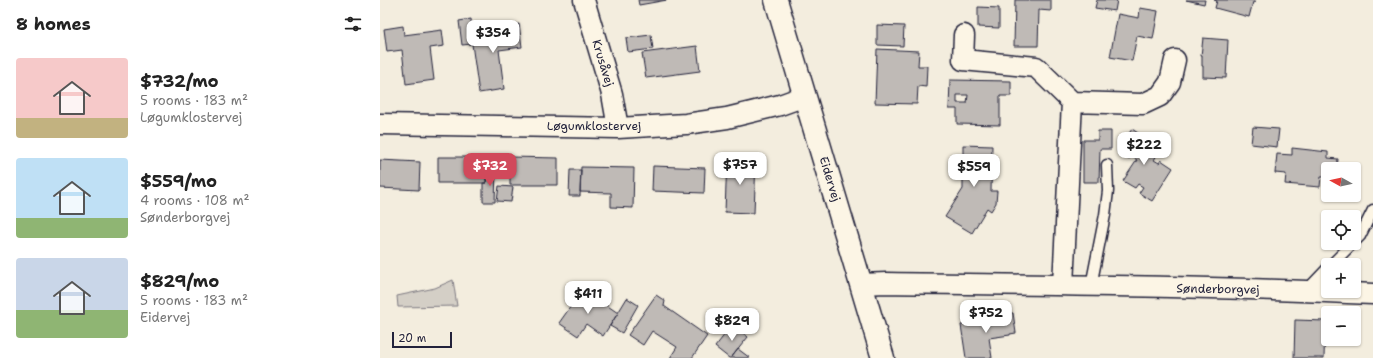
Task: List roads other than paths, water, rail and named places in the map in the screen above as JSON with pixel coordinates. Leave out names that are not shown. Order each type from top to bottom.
[{"type":"street","name":"Krusåvej","points":[[584,0],[612,94],[618,128]]},
{"type":"street","name":"Eidervej","points":[[776,0],[883,358]]},
{"type":"street","points":[[964,35],[963,60],[1036,67],[1072,102],[1143,104],[1160,96],[1170,82],[1175,60]]},
{"type":"street","name":"Løgumklostervej","points":[[380,124],[618,128],[686,124],[727,118],[780,105],[804,96]]},
{"type":"street","points":[[1063,285],[1072,102]]},
{"type":"street","name":"Sønderborgvej","points":[[861,284],[1063,285],[1306,290],[1373,294]]},
{"type":"lane","points":[[1091,286],[1106,215],[1108,191],[1107,165]]},
{"type":"lane","points":[[1361,234],[1373,210]]},
{"type":"lane","points":[[1338,258],[1345,250]]},
{"type":"lane","points":[[1306,290],[1321,275]]}]
